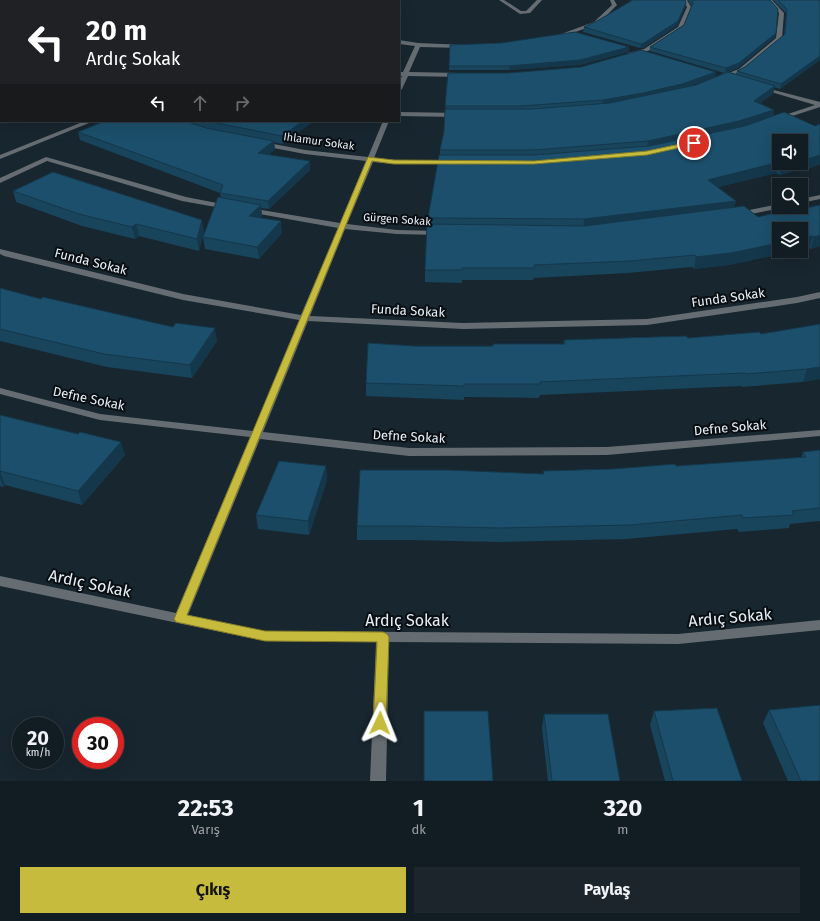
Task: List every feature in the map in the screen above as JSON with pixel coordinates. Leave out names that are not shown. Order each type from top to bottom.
[{"type":"street","points":[[501,0],[520,13],[528,12],[540,0]]},
{"type":"street","points":[[550,38],[596,23],[615,5],[612,0]]},
{"type":"street","points":[[625,56],[646,50],[680,28],[689,7],[685,0]]},
{"type":"street","points":[[712,82],[741,70],[778,39],[782,13],[769,0]]},
{"type":"street","points":[[572,32],[580,34]]},
{"type":"street","points":[[400,42],[446,47],[469,46]]},
{"type":"street","points":[[400,84],[402,74],[418,45]]},
{"type":"street","points":[[625,47],[654,56]]},
{"type":"street","points":[[402,74],[469,74]]},
{"type":"street","points":[[718,74],[733,78]]},
{"type":"street","points":[[754,85],[820,104]]},
{"type":"street","points":[[769,122],[820,104]]},
{"type":"street","points":[[400,114],[463,115]]},
{"type":"street","points":[[0,157],[88,122]]},
{"type":"street","points":[[180,619],[386,122]]},
{"type":"street","name":"Ihlamur Sokak","points":[[253,142],[305,152],[394,162],[456,162]]},
{"type":"street","name":"Gürgen Sokak","points":[[0,182],[46,159],[185,199],[342,226],[397,232],[451,233]]},
{"type":"street","points":[[808,199],[820,196]]},
{"type":"street","points":[[729,216],[752,213],[772,208]]},
{"type":"street","name":"Funda Sokak","points":[[0,251],[7,254],[183,297],[304,318],[463,326],[647,322],[797,300],[820,295]]},
{"type":"street","name":"Defne Sokak","points":[[0,391],[100,417],[256,436],[409,452],[607,451],[820,433]]},
{"type":"street","name":"Ardıç Sokak","points":[[0,581],[16,586],[265,636],[678,639],[820,625]]},
{"type":"street","points":[[378,781],[383,637]]},
{"type":"building","points":[[633,0],[685,0],[686,3],[678,21],[641,44],[584,27],[597,21]]},
{"type":"building","points":[[691,0],[770,0],[778,9],[776,33],[739,63],[726,68],[650,47],[684,25],[693,3]]},
{"type":"building","points":[[778,0],[820,1],[820,56],[781,84],[737,71],[745,67],[785,34],[787,9]]},
{"type":"building","points":[[575,32],[629,47],[580,60],[509,66],[449,66],[450,45],[501,43]]},
{"type":"building","points":[[641,50],[716,72],[682,84],[603,100],[521,106],[445,106],[448,73],[509,73],[581,67]]},
{"type":"building","points":[[728,72],[775,86],[754,101],[774,110],[739,121],[648,141],[534,150],[440,150],[444,131],[445,109],[532,109],[610,103],[696,85]]},
{"type":"building","points":[[784,112],[815,126],[820,124],[820,155],[808,159],[808,134],[772,134],[772,164],[708,180],[736,201],[584,219],[428,218],[439,155],[534,155],[649,146],[745,126]]},
{"type":"building","points":[[103,122],[188,122],[206,128],[274,141],[258,153],[310,161],[268,201],[220,193],[223,185],[78,132]]},
{"type":"building","points":[[212,122],[302,122],[282,136]]},
{"type":"building","points":[[53,172],[202,220],[197,239],[136,224],[132,227],[79,214],[13,191]]},
{"type":"building","points":[[218,197],[261,205],[249,216],[281,221],[257,247],[203,237]]},
{"type":"building","points":[[820,205],[820,235],[808,237],[808,222],[772,222],[772,244],[731,253],[696,257],[695,255],[630,261],[534,265],[535,268],[462,268],[462,270],[425,270],[427,224],[585,226],[744,206],[758,217],[772,214],[808,214],[808,208]]},
{"type":"building","points":[[0,288],[41,299],[43,297],[173,327],[176,323],[215,328],[190,365],[104,354],[0,329]]},
{"type":"building","points":[[820,324],[820,367],[807,369],[746,374],[540,382],[541,384],[464,384],[464,386],[366,383],[368,343],[414,346],[565,344],[564,340],[686,336],[688,338],[759,332],[761,334]]},
{"type":"building","points":[[0,415],[78,434],[80,432],[121,442],[78,491],[0,471]]},
{"type":"building","points":[[820,450],[820,508],[792,511],[794,515],[743,518],[742,515],[630,525],[500,528],[357,526],[360,470],[447,470],[544,474],[543,471],[613,469],[675,464],[676,466],[806,457],[803,452]]},
{"type":"building","points":[[279,461],[326,466],[308,521],[256,515]]},
{"type":"building","points":[[820,705],[820,781],[801,781],[769,710]]},
{"type":"building","points":[[717,708],[742,781],[673,781],[654,711]]},
{"type":"building","points":[[424,711],[488,711],[493,781],[424,781]]},
{"type":"building","points":[[544,714],[608,714],[620,781],[552,781]]},
{"type":"route","points":[[380,723],[383,637],[265,636],[180,619],[370,159],[394,162],[534,162],[647,153],[694,143]]}]
